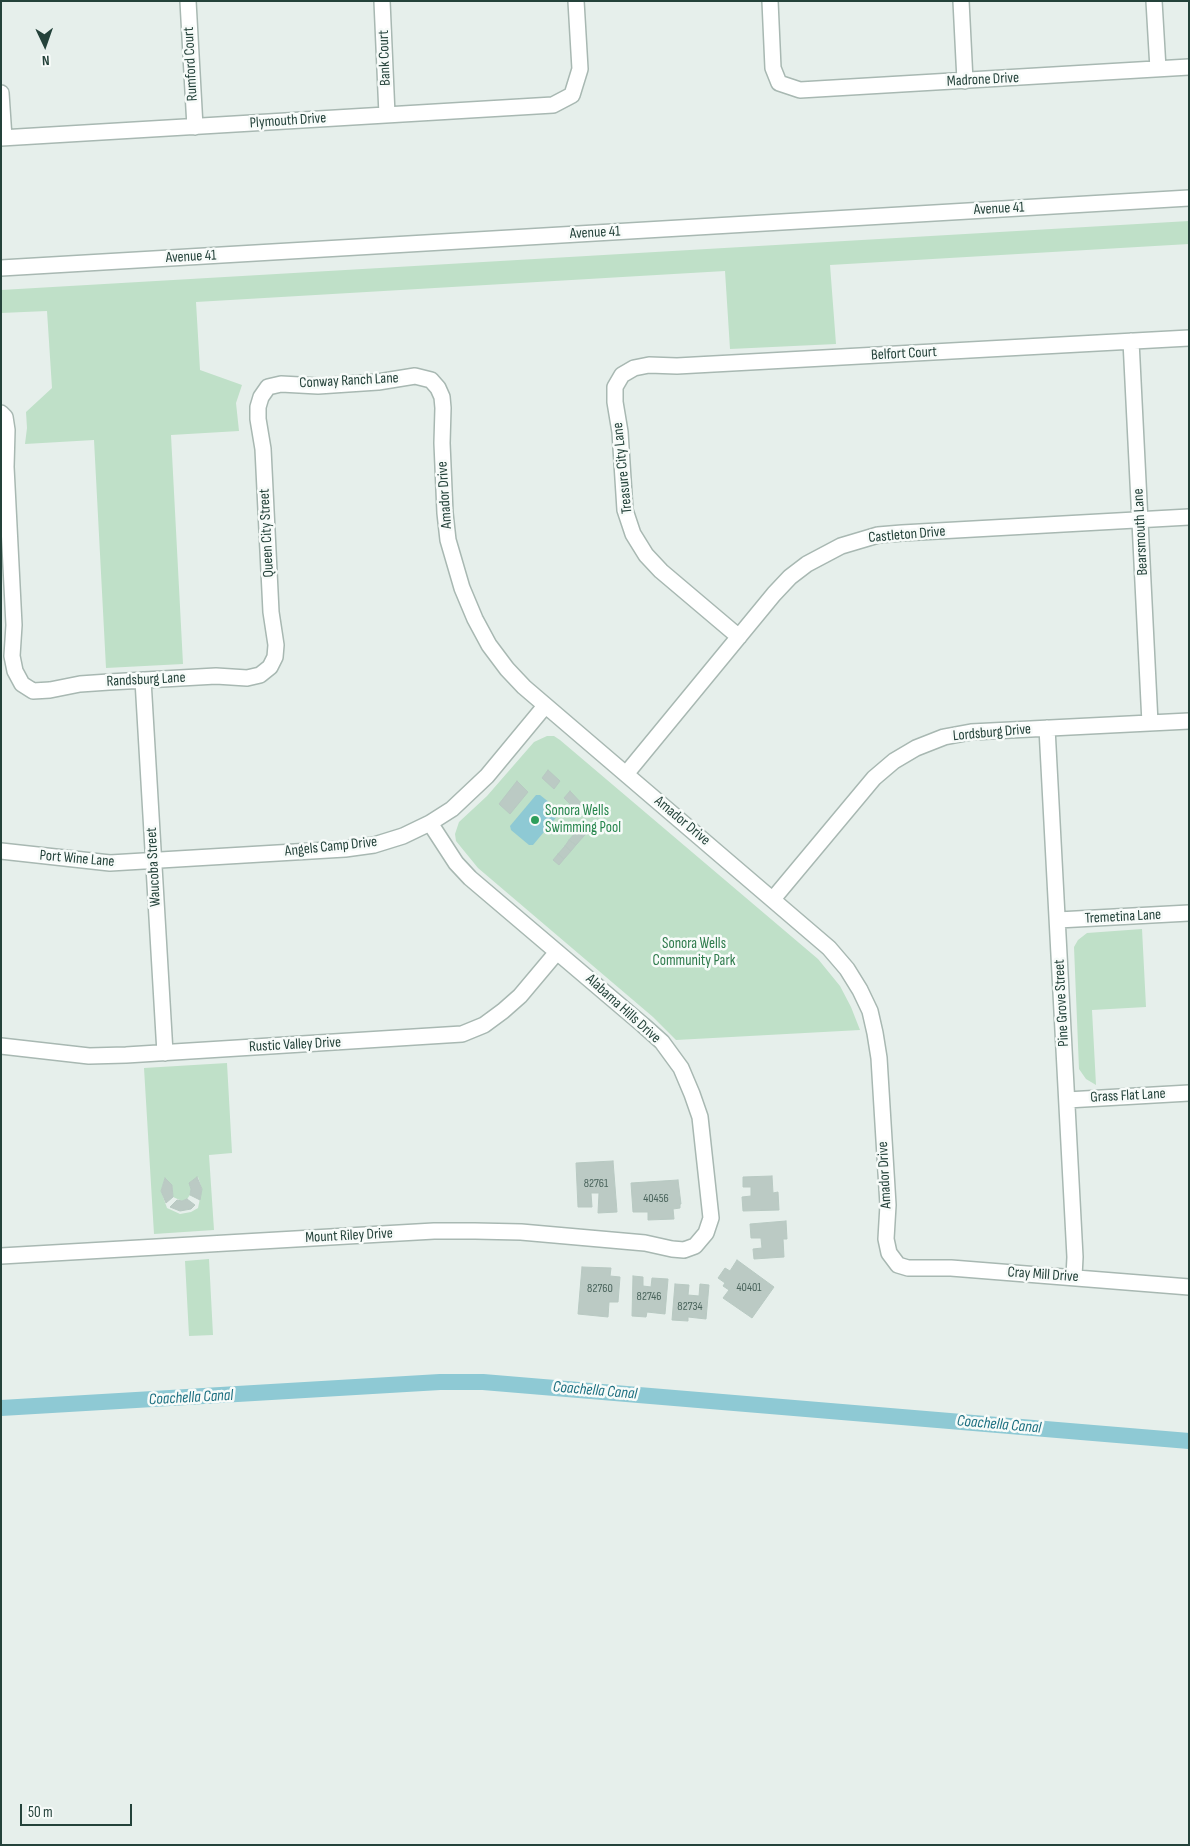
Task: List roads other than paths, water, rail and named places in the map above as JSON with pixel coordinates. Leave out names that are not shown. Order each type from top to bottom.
[{"type":"street","name":"Rumford Court","points":[[188,1],[195,127]]},
{"type":"street","name":"Bank Court","points":[[382,1],[387,115]]},
{"type":"street","name":"Plymouth Drive","points":[[3,138],[553,105],[572,95],[580,69],[576,1]]},
{"type":"street","name":"Madrone Drive","points":[[770,1],[773,68],[779,83],[800,90],[1189,67]]},
{"type":"street","points":[[961,1],[965,81]]},
{"type":"street","points":[[1154,1],[1158,69]]},
{"type":"street","points":[[1,94],[3,138]]},
{"type":"street","name":"Avenue 41","points":[[1,268],[1189,198]]},
{"type":"street","name":"Belfort Court","points":[[622,375],[634,368],[649,365],[677,366],[1189,338]]},
{"type":"street","name":"Bearsmouth Lane","points":[[1131,341],[1150,723]]},
{"type":"street","name":"Treasure City Lane","points":[[622,375],[615,386],[615,402],[620,432],[626,510],[633,534],[646,555],[661,571],[739,637]]},
{"type":"street","name":"Conway Ranch Lane","points":[[261,397],[268,387],[281,384],[318,386],[378,382],[415,376],[431,380],[438,388]]},
{"type":"street","name":"Amador Drive","points":[[438,388],[442,397],[443,408],[442,443],[448,540],[462,588],[474,619],[489,645],[507,669],[545,706],[773,899],[835,955],[852,976],[870,1011],[879,1058],[888,1205],[886,1239],[889,1253],[898,1264]]},
{"type":"street","name":"Queen City Street","points":[[261,397],[258,406],[258,419],[263,449],[271,612],[276,645],[275,657],[270,667]]},
{"type":"street","name":"Randsburg Lane","points":[[3,415],[7,430],[6,467],[14,625],[12,656],[14,671],[22,684],[33,691],[50,690],[80,684],[143,680],[216,676],[247,678],[260,675],[270,667]]},
{"type":"street","name":"Castleton Drive","points":[[626,774],[774,594],[790,577],[822,555],[860,539],[878,535],[1189,517]]},
{"type":"street","name":"Waucoba Street","points":[[143,680],[165,1053]]},
{"type":"street","name":"Angels Camp Drive","points":[[154,861],[345,849],[374,845],[403,836],[430,823],[452,809],[487,776],[545,706]]},
{"type":"street","name":"Lordsburg Drive","points":[[773,899],[874,778],[916,748],[944,737],[971,732],[1189,721]]},
{"type":"street","name":"Pine Grove Street","points":[[1048,728],[1075,1256],[1074,1277]]},
{"type":"street","name":"Alabama Hills Drive","points":[[430,823],[456,863],[470,878],[655,1037],[681,1068],[700,1116],[710,1218],[706,1233],[695,1246]]},
{"type":"street","name":"Port Wine Lane","points":[[1,851],[110,863],[154,861]]},
{"type":"street","name":"Tremetina Lane","points":[[1058,920],[1189,914]]},
{"type":"street","name":"Rustic Valley Drive","points":[[1,1046],[89,1056],[462,1034],[484,1025],[503,1011],[520,996],[557,952]]},
{"type":"street","name":"Grass Flat Lane","points":[[1067,1100],[1189,1093]]},
{"type":"street","name":"Mount Riley Drive","points":[[1,1256],[425,1232],[475,1231],[521,1232],[645,1243],[684,1250],[695,1246]]},
{"type":"street","name":"Cray Mill Drive","points":[[898,1264],[908,1268],[951,1268],[1189,1287]]},
{"type":"water","name":"Sonora Wells Swimming Pool","points":[[536,795],[540,795],[550,803],[559,811],[559,814],[533,845],[529,845],[511,830],[510,826]]},
{"type":"waterway","name":"Coachella Canal","points":[[1,1408],[440,1382],[483,1382],[1189,1441]]},
{"type":"place","name":"Sonora Wells Swimming Pool","points":[[535,820]]},
{"type":"park label","name":"Sonora Wells Community Park","points":[[694,952]]}]
